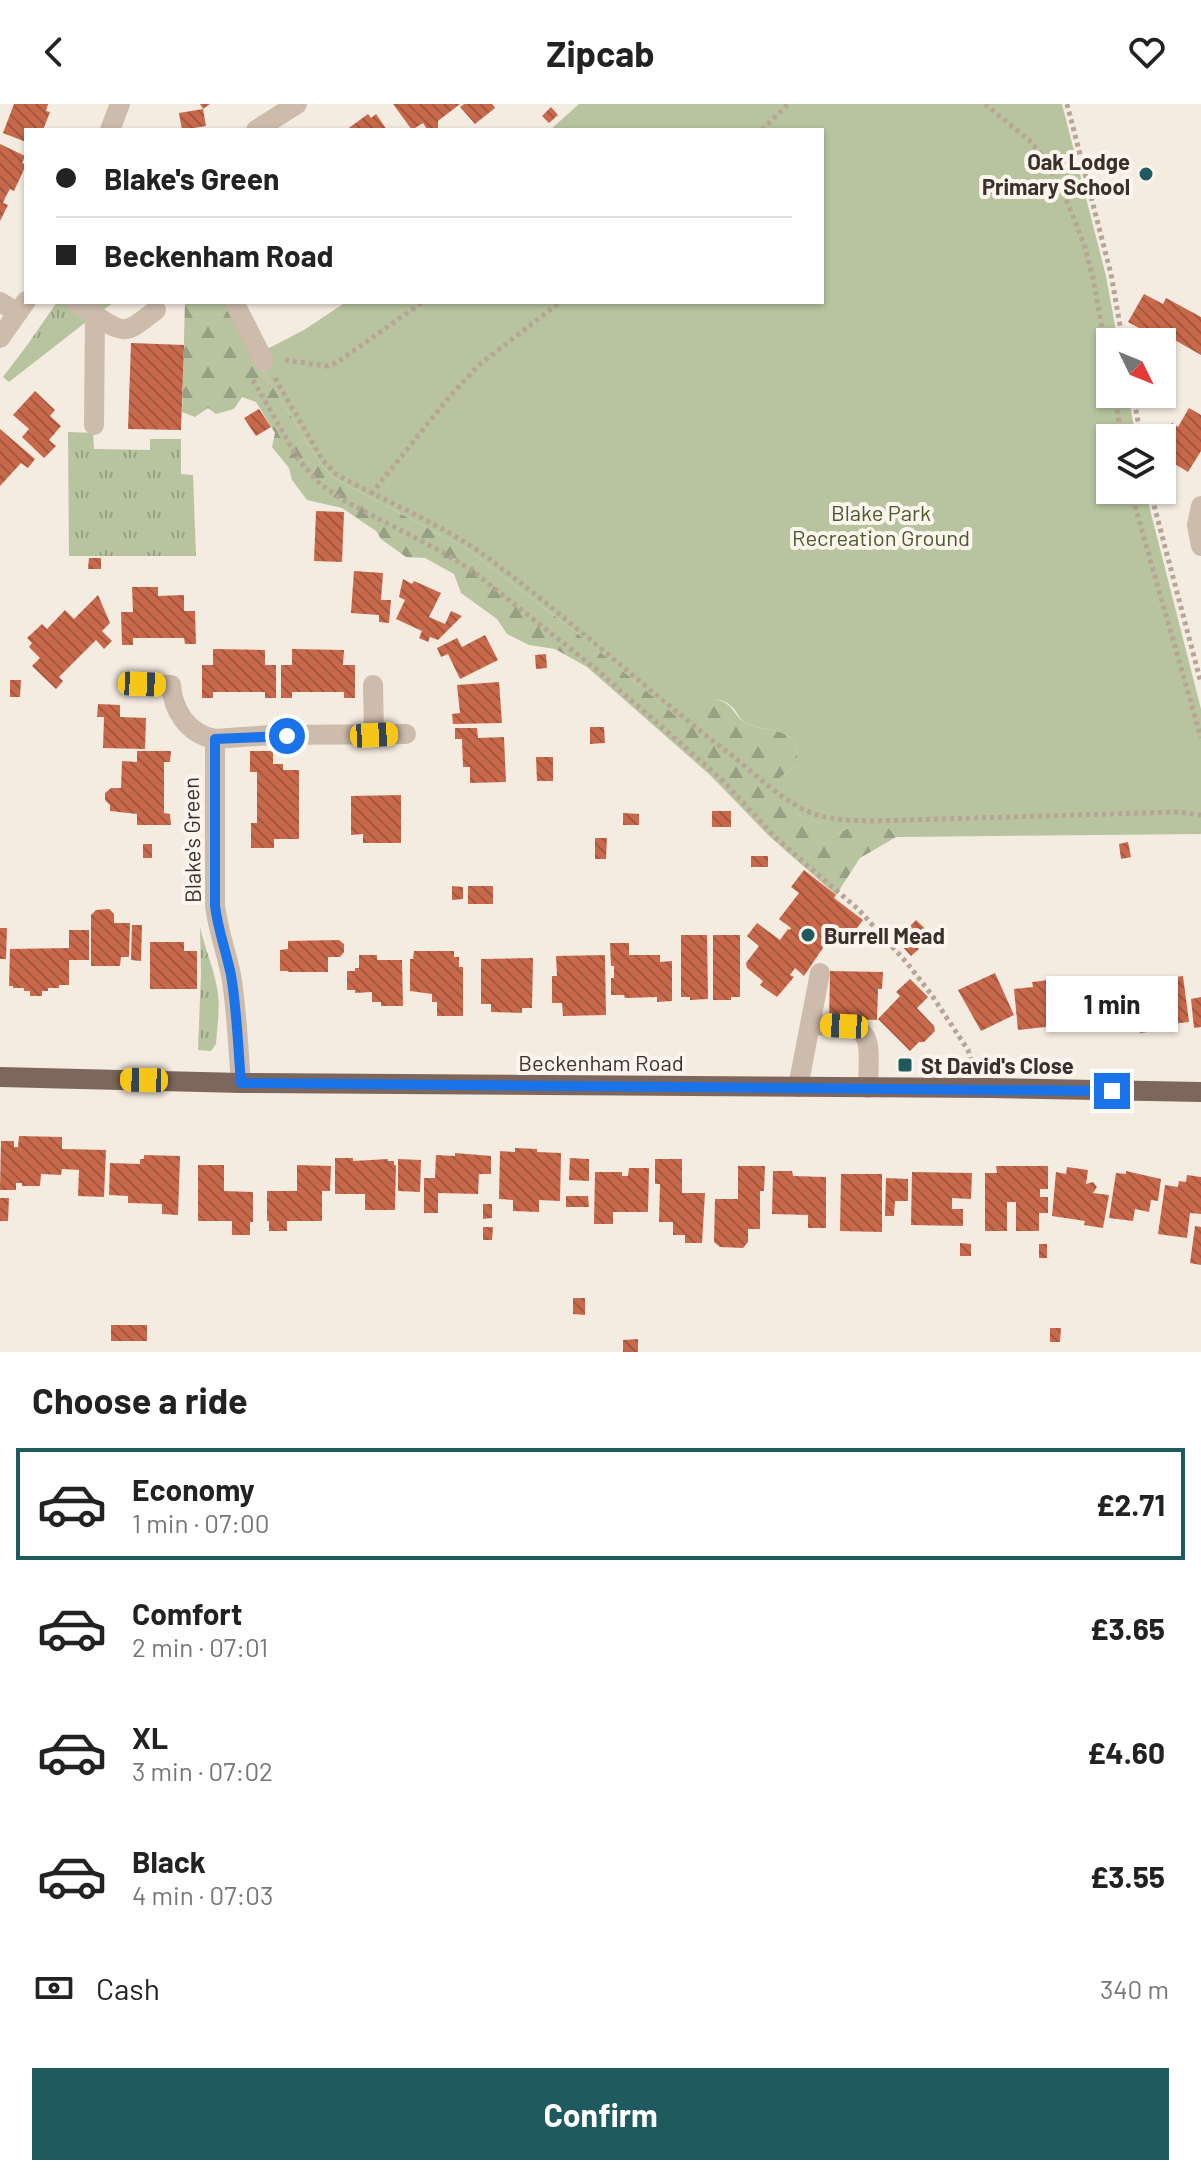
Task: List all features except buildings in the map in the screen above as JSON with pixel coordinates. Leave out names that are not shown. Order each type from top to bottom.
[{"type":"main road","name":"Beckenham Road","points":[[0,1077],[241,1083],[1201,1092]]},
{"type":"street","points":[[259,128],[297,104]]},
{"type":"street","points":[[78,304],[123,330],[132,328],[156,310]]},
{"type":"street","points":[[235,304],[274,360]]},
{"type":"street","points":[[0,338],[15,306]]},
{"type":"street","points":[[94,425],[95,315]]},
{"type":"street","points":[[1201,506],[1197,525],[1201,546]]},
{"type":"street","points":[[142,684],[171,685],[172,702],[177,711],[203,737],[406,734]]},
{"type":"street","points":[[373,685],[374,735]]},
{"type":"street","name":"Blake's Green","points":[[215,739],[215,906],[217,927],[234,995],[241,1083]]},
{"type":"street","points":[[798,1087],[820,973]]},
{"type":"street","points":[[811,1025],[854,1028],[863,1033],[868,1042],[868,1088]]},
{"type":"path","points":[[764,128],[788,104]]},
{"type":"path","points":[[985,104],[1030,141],[1045,159],[1066,199],[1084,244],[1102,328]]},
{"type":"path","points":[[1067,104],[1111,274],[1121,328]]},
{"type":"path","points":[[274,360],[327,366],[336,363],[420,304]]},
{"type":"path","points":[[371,494],[479,365],[557,304]]},
{"type":"path","points":[[274,360],[323,461],[337,475],[461,540],[485,556],[581,631],[698,730],[806,810],[839,820],[873,821],[1178,812],[1201,815]]},
{"type":"path","points":[[253,379],[298,459],[320,484],[343,500],[446,554],[596,669],[722,780],[778,840],[858,909],[907,963],[953,1027],[972,1060],[976,1088]]},
{"type":"path","points":[[1135,504],[1201,738]]},
{"type":"path","points":[[1154,504],[1201,683]]},
{"type":"green space","name":"Blake Park Recreation Ground","points":[[579,104],[1062,104],[1106,276],[1115,328],[1096,328],[1096,408],[1131,408],[1133,424],[1096,424],[1096,504],[1149,504],[1201,709],[1201,834],[896,837],[889,828],[848,828],[838,834],[825,832],[819,823],[797,814],[778,798],[777,780],[798,764],[797,751],[789,736],[746,723],[734,709],[720,700],[700,705],[682,721],[586,640],[467,549],[336,479],[322,466],[255,358],[343,304],[824,304],[824,128],[552,128]]},
{"type":"green space","points":[[56,304],[112,304],[9,382],[3,377]]},
{"type":"green space","points":[[185,304],[225,304],[322,466],[336,479],[467,549],[586,640],[681,720],[702,703],[718,700],[727,704],[746,723],[789,736],[797,751],[798,764],[777,780],[797,814],[838,834],[848,828],[889,828],[896,837],[860,858],[836,895],[768,835],[710,775],[587,667],[555,649],[529,645],[507,634],[497,619],[461,593],[454,574],[425,558],[406,557],[381,539],[376,531],[342,508],[307,500],[292,480],[289,468],[272,447],[275,433],[256,402],[242,397],[234,409],[216,414],[208,408],[195,417],[182,412]]},
{"type":"green space","points":[[68,432],[93,433],[94,449],[150,450],[150,439],[181,439],[181,474],[193,475],[196,556],[69,556]]},
{"type":"green space","points":[[200,927],[218,994],[216,1044],[211,1051],[198,1050]]},
{"type":"place","name":"Oak Lodge Primary School","points":[[1146,174]]},
{"type":"place","name":"Burrell Mead","points":[[808,935]]},
{"type":"place","name":"St David's Close","points":[[905,1065]]},
{"type":"route","points":[[287,736],[215,739],[215,906],[217,927],[234,995],[241,1083],[1112,1091]]}]
